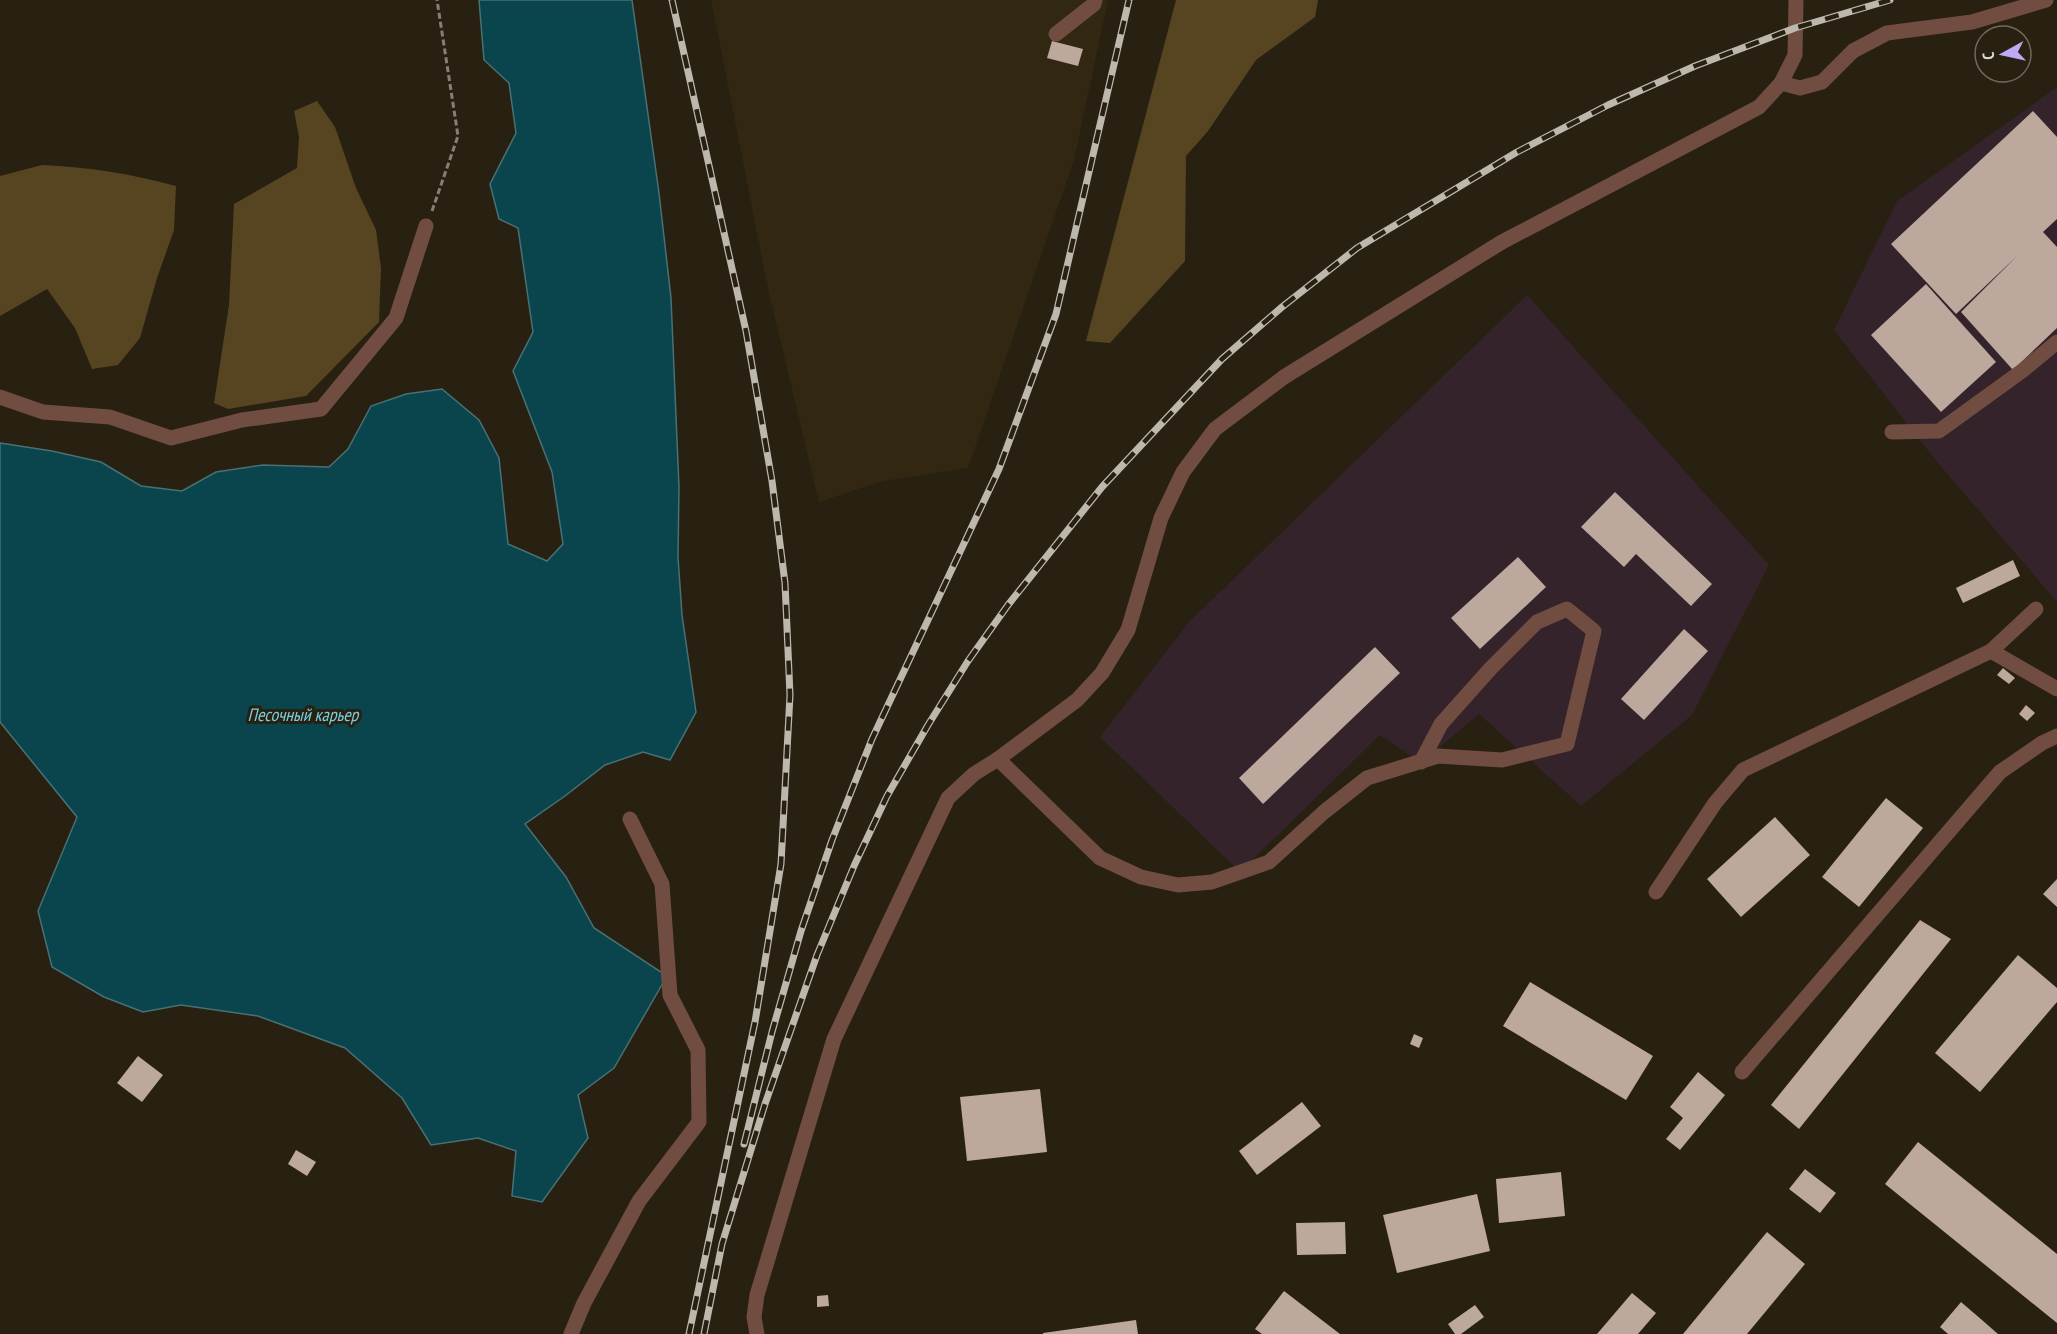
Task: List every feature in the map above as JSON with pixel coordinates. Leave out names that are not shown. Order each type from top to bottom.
[{"type":"street","points":[[1056,34],[1094,4],[1095,0]]},
{"type":"street","points":[[757,1334],[754,1317],[757,1295],[834,1039],[948,798],[974,774],[998,759],[1077,700],[1102,672],[1128,630],[1161,518],[1184,472],[1215,429],[1284,377],[1502,242],[1759,106],[1781,83],[1795,55],[1796,0]]},
{"type":"street","points":[[1781,83],[1800,88],[1821,82],[1853,51],[1887,33],[1972,22],[2046,0]]},
{"type":"street","points":[[0,397],[43,412],[110,417],[171,438],[242,420],[321,409],[396,318],[426,226]]},
{"type":"street","points":[[1892,432],[1939,431],[2022,371],[2057,342]]},
{"type":"street","points":[[998,759],[1100,858],[1141,877],[1178,885],[1212,882],[1269,862],[1324,812],[1367,778],[1421,762],[1438,756],[1502,760],[1567,744],[1594,631],[1566,609],[1537,622],[1491,668],[1441,724],[1421,762]]},
{"type":"street","points":[[1656,892],[1715,803],[1743,770],[1991,651],[2036,609]]},
{"type":"street","points":[[1991,651],[2057,689]]},
{"type":"street","points":[[1742,1072],[2000,772],[2042,742],[2057,736]]},
{"type":"street","points":[[571,1334],[584,1304],[639,1202],[699,1122],[698,1050],[670,995],[662,884],[630,819]]},
{"type":"path","points":[[426,226],[459,136],[437,0]]},
{"type":"shaded area","points":[[711,0],[1108,0],[1074,160],[968,468],[883,481],[819,502],[769,293]]},
{"type":"shaded area","points":[[1176,0],[1318,0],[1315,17],[1256,60],[1208,131],[1186,156],[1185,261],[1110,343],[1086,341]]},
{"type":"shaded area","points":[[2057,87],[2057,602],[1933,457],[1834,330],[1897,201]]},
{"type":"shaded area","points":[[317,101],[335,127],[356,188],[376,230],[381,268],[379,322],[306,396],[228,409],[214,403],[229,305],[234,204],[297,168],[299,137],[294,111]]},
{"type":"shaded area","points":[[42,165],[110,172],[176,186],[174,230],[157,278],[140,338],[118,365],[92,369],[75,328],[47,289],[0,316],[0,176]]},
{"type":"shaded area","points":[[1527,295],[1769,565],[1692,715],[1581,806],[1479,714],[1421,763],[1380,735],[1240,872],[1100,737],[1189,622]]},
{"type":"water","name":"Песочный карьер","points":[[479,0],[632,0],[671,298],[679,487],[678,557],[682,615],[696,712],[670,760],[643,752],[605,765],[525,824],[566,877],[594,928],[667,976],[614,1068],[578,1095],[588,1138],[542,1202],[512,1196],[516,1151],[478,1138],[431,1145],[402,1098],[345,1048],[258,1016],[181,1005],[143,1012],[104,997],[52,967],[38,911],[77,817],[0,722],[0,443],[101,462],[141,486],[182,491],[216,472],[263,465],[329,467],[348,449],[371,406],[406,394],[442,389],[479,420],[499,458],[508,544],[547,561],[563,544],[552,472],[513,371],[533,332],[518,228],[499,219],[490,184],[516,133],[509,83],[484,60]]},
{"type":"building","points":[[1052,41],[1083,49],[1078,66],[1047,58]]},
{"type":"building","points":[[2033,111],[2057,137],[2057,219],[2043,232],[2057,247],[2057,328],[2013,370],[1961,312],[2017,256],[1956,314],[1891,244]]},
{"type":"building","points":[[1926,284],[1996,362],[1941,412],[1871,335]]},
{"type":"building","points":[[1615,492],[1712,584],[1691,606],[1636,554],[1624,567],[1581,527]]},
{"type":"building","points":[[1518,557],[1546,587],[1480,649],[1451,618]]},
{"type":"building","points":[[2013,560],[2020,576],[1963,603],[1956,588]]},
{"type":"building","points":[[1684,629],[1708,651],[1644,720],[1621,699]]},
{"type":"building","points":[[1375,647],[1400,673],[1263,804],[1239,778]]},
{"type":"building","points":[[2003,668],[2015,678],[2009,684],[1997,675]]},
{"type":"building","points":[[2026,705],[2035,713],[2027,721],[2019,714]]},
{"type":"building","points":[[1886,798],[1923,828],[1859,907],[1822,877]]},
{"type":"building","points":[[1775,817],[1810,855],[1741,917],[1707,879]]},
{"type":"building","points":[[2057,879],[2057,907],[2043,894]]},
{"type":"building","points":[[1920,920],[1951,939],[1799,1129],[1771,1105]]},
{"type":"building","points":[[2018,955],[2057,988],[2057,1002],[1980,1092],[1935,1053]]},
{"type":"building","points":[[1530,982],[1653,1056],[1626,1100],[1503,1026]]},
{"type":"building","points":[[1414,1034],[1423,1038],[1419,1048],[1410,1044]]},
{"type":"building","points":[[138,1056],[163,1075],[142,1102],[117,1083]]},
{"type":"building","points":[[1698,1072],[1725,1095],[1680,1150],[1666,1139],[1683,1118],[1670,1107]]},
{"type":"building","points":[[1040,1089],[1047,1152],[967,1161],[960,1097]]},
{"type":"building","points":[[1302,1102],[1321,1126],[1257,1175],[1239,1151]]},
{"type":"building","points":[[1918,1142],[2057,1254],[2057,1323],[1885,1184]]},
{"type":"building","points":[[296,1150],[316,1162],[307,1176],[288,1164]]},
{"type":"building","points":[[1805,1169],[1836,1193],[1820,1213],[1789,1189]]},
{"type":"building","points":[[1561,1172],[1565,1216],[1499,1223],[1496,1179]]},
{"type":"building","points":[[1477,1194],[1490,1251],[1397,1273],[1383,1215]]},
{"type":"building","points":[[1345,1222],[1346,1254],[1297,1255],[1296,1223]]},
{"type":"building","points":[[1767,1232],[1805,1264],[1747,1334],[1683,1334]]},
{"type":"building","points":[[1284,1291],[1340,1334],[1262,1334],[1255,1329]]},
{"type":"building","points":[[1632,1293],[1656,1313],[1638,1334],[1597,1334]]},
{"type":"building","points":[[828,1295],[829,1306],[817,1307],[817,1296]]},
{"type":"building","points":[[1961,1302],[1998,1334],[1948,1334],[1940,1327]]},
{"type":"building","points":[[1475,1305],[1484,1317],[1461,1334],[1455,1334],[1448,1324]]},
{"type":"building","points":[[1136,1320],[1138,1334],[1043,1334],[1043,1333]]},
{"type":"railway","points":[[672,0],[746,331],[772,481],[785,583],[790,695],[781,864],[755,1022],[689,1334]]},
{"type":"railway","points":[[744,1144],[772,1032],[801,931],[832,840],[872,739],[999,469],[1056,314],[1129,0]]},
{"type":"railway","points":[[704,1334],[722,1244],[765,1104],[817,955],[854,866],[887,796],[968,661],[1008,605],[1102,487],[1222,359],[1282,307],[1357,248],[1517,152],[1608,105],[1695,66],[1795,28],[1890,0]]}]
